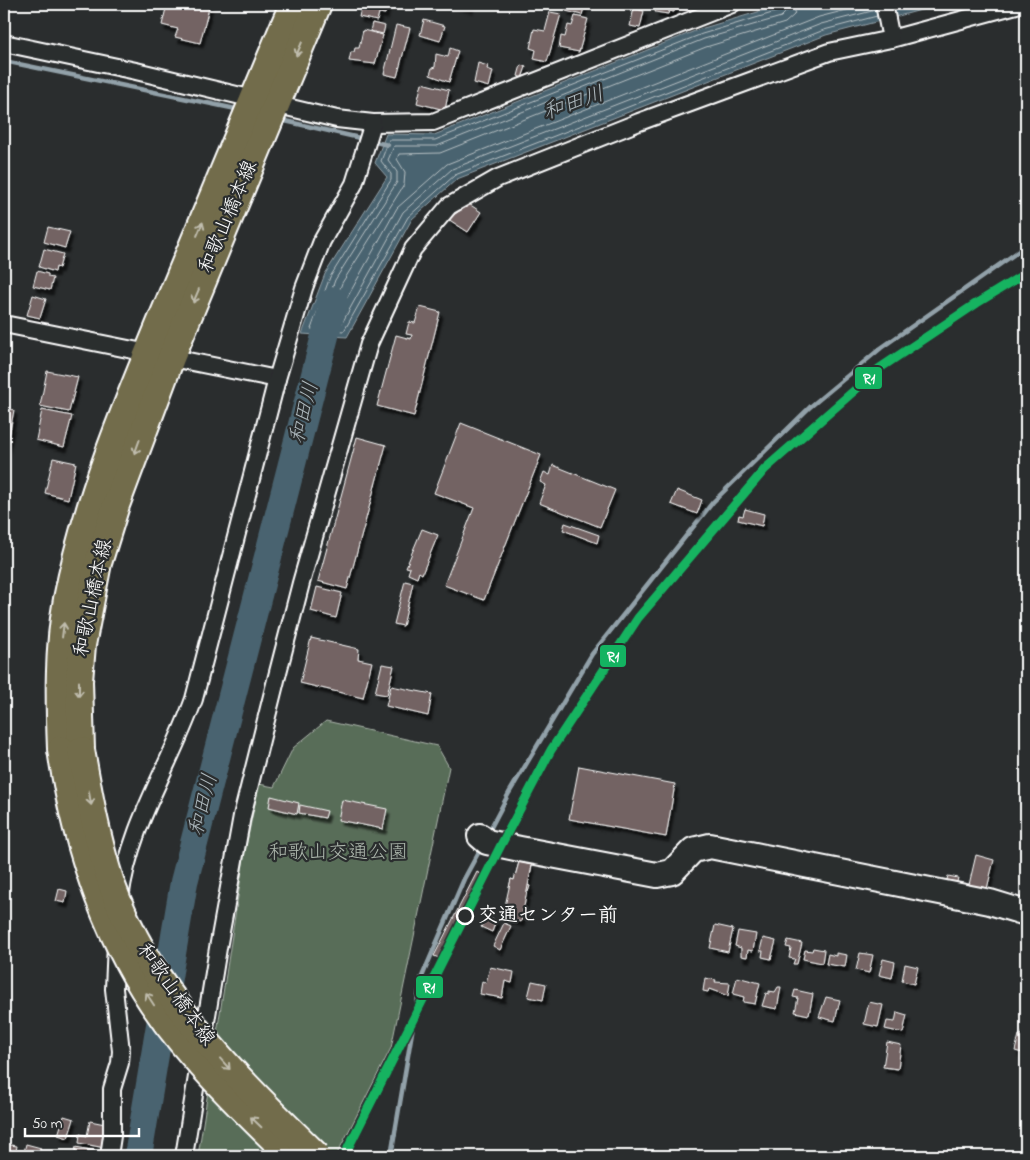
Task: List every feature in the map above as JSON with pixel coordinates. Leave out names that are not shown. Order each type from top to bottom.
[{"type":"main road","name":"和歌山橋本線","points":[[265,101],[293,4]]},
{"type":"main road","name":"和歌山橋本線","points":[[317,1156],[217,1056],[179,1008],[152,968],[129,925],[112,883],[90,804],[71,749],[60,666],[62,632],[72,575],[87,519],[159,355],[265,101],[318,4]]},
{"type":"main road","name":"和歌山橋本線","points":[[71,749],[67,789],[80,847],[107,922],[126,960],[158,1010],[182,1042],[240,1107],[291,1156]]},
{"type":"street","points":[[4,43],[336,118],[373,123],[433,122],[732,4]]},
{"type":"street","points":[[884,4],[890,36]]},
{"type":"street","points":[[184,1156],[242,816],[276,680],[301,583],[369,344],[413,249],[449,206],[498,178],[639,122],[829,52],[1020,4]]},
{"type":"street","points":[[109,1156],[112,1136],[112,1089],[120,1063],[121,1051],[114,989],[117,922],[124,873],[151,793],[180,738],[194,699],[277,379],[307,280],[322,242],[354,184],[373,123]]},
{"type":"street","points":[[4,324],[277,379]]},
{"type":"street","points":[[480,836],[487,842],[657,875],[672,872],[693,850],[710,846],[990,902],[1026,913]]},
{"type":"green space","name":"和歌山交通公園","points":[[326,721],[437,746],[449,767],[391,1048],[336,1156],[198,1156],[245,851],[259,784],[274,787],[293,748]]},
{"type":"water","points":[[785,4],[944,4],[826,35],[457,179],[412,219],[347,337],[302,334],[325,274],[387,177],[375,163],[386,134],[434,135],[700,29]]},
{"type":"building","points":[[167,4],[210,4],[200,43],[175,37],[178,29],[162,25]]},
{"type":"building","points":[[362,4],[387,4],[385,14],[379,13],[377,21],[359,17]]},
{"type":"building","points":[[452,4],[471,4],[470,8]]},
{"type":"building","points":[[567,4],[585,4],[582,15],[566,11]]},
{"type":"building","points":[[657,4],[691,4],[689,10],[675,6],[674,12],[669,11],[668,14],[655,12]]},
{"type":"building","points":[[634,8],[644,11],[640,28],[630,26]]},
{"type":"building","points":[[550,12],[561,14],[547,62],[534,59],[536,50],[530,48],[534,29],[545,31]]},
{"type":"building","points":[[575,16],[588,19],[579,52],[559,48],[561,36],[565,37],[568,25],[572,26]]},
{"type":"building","points":[[424,20],[445,26],[440,41],[420,35]]},
{"type":"building","points":[[372,23],[385,26],[383,34],[370,31]]},
{"type":"building","points":[[396,25],[410,28],[397,77],[384,74]]},
{"type":"building","points":[[363,30],[383,35],[375,64],[349,61],[351,52],[354,52],[355,48],[359,48]]},
{"type":"building","points":[[450,48],[458,51],[449,82],[430,75],[432,68],[435,67],[436,54],[448,57]]},
{"type":"building","points":[[478,63],[488,66],[487,69],[493,71],[489,87],[474,83]]},
{"type":"building","points":[[521,65],[526,67],[522,78],[518,76]]},
{"type":"building","points":[[422,83],[449,90],[445,110],[417,103]]},
{"type":"building","points":[[469,204],[481,212],[468,232],[448,219]]},
{"type":"building","points":[[48,227],[70,232],[65,248],[44,242]]},
{"type":"building","points":[[44,249],[63,254],[59,268],[56,267],[55,272],[39,267]]},
{"type":"building","points":[[37,271],[48,274],[48,277],[53,278],[50,290],[33,286]]},
{"type":"building","points":[[33,295],[46,299],[40,318],[27,315]]},
{"type":"building","points":[[420,307],[440,312],[414,416],[377,406],[396,335],[411,339],[412,335],[406,334],[409,322],[415,323]]},
{"type":"building","points":[[47,371],[78,377],[69,412],[40,406]]},
{"type":"building","points":[[4,408],[14,410],[4,462]]},
{"type":"building","points":[[42,410],[72,416],[64,447],[36,440]]},
{"type":"building","points":[[461,423],[541,455],[484,600],[444,585],[474,508],[434,493]]},
{"type":"building","points":[[357,437],[386,445],[347,589],[318,581]]},
{"type":"building","points":[[53,458],[76,463],[68,499],[45,493]]},
{"type":"building","points":[[553,465],[615,490],[600,527],[539,503],[546,485],[540,482],[544,472],[550,475]]},
{"type":"building","points":[[677,490],[702,500],[697,514],[671,504]]},
{"type":"building","points":[[745,509],[764,514],[762,526],[738,520],[739,515],[743,516]]},
{"type":"building","points":[[565,523],[599,535],[597,543],[563,530]]},
{"type":"building","points":[[422,529],[438,535],[422,574],[419,572],[417,578],[408,574],[410,568],[406,567]]},
{"type":"building","points":[[405,581],[413,583],[403,626],[394,624]]},
{"type":"building","points":[[317,587],[342,593],[336,618],[311,611]]},
{"type":"building","points":[[311,638],[359,649],[358,659],[372,662],[363,698],[300,683]]},
{"type":"building","points":[[382,664],[394,666],[387,695],[375,693]]},
{"type":"building","points":[[391,686],[432,694],[428,716],[386,706]]},
{"type":"building","points":[[579,766],[675,784],[666,837],[569,819]]},
{"type":"building","points":[[271,796],[299,803],[297,814],[269,807]]},
{"type":"building","points":[[342,800],[387,809],[383,829],[338,820]]},
{"type":"building","points":[[300,805],[327,811],[325,818],[299,813]]},
{"type":"building","points":[[976,855],[994,860],[986,893],[968,889]]},
{"type":"building","points":[[519,862],[532,865],[527,885],[530,886],[528,892],[509,888],[511,879],[514,880]]},
{"type":"building","points":[[519,862],[532,865],[521,922],[505,918],[503,915],[511,879],[514,880]]},
{"type":"building","points":[[477,872],[482,875],[439,958],[434,956]]},
{"type":"building","points":[[948,876],[958,878],[955,889],[945,886]]},
{"type":"building","points":[[59,889],[67,891],[65,903],[56,901]]},
{"type":"building","points":[[486,917],[496,921],[492,932],[481,927]]},
{"type":"building","points":[[504,923],[511,926],[500,950],[493,946]]},
{"type":"building","points":[[715,925],[733,929],[728,952],[710,948]]},
{"type":"building","points":[[738,931],[756,934],[753,951],[748,950],[747,957],[741,956],[741,948],[735,946]]},
{"type":"building","points":[[763,938],[776,941],[771,959],[762,957],[763,951],[760,951]]},
{"type":"building","points":[[788,940],[802,943],[797,964],[793,964],[795,959],[789,958],[791,948],[786,947]]},
{"type":"building","points":[[813,948],[824,950],[822,963],[803,959],[805,950],[812,951]]},
{"type":"building","points":[[836,953],[847,955],[845,967],[826,964],[828,954],[836,956]]},
{"type":"building","points":[[860,953],[873,955],[869,973],[856,970]]},
{"type":"building","points":[[883,959],[895,962],[892,978],[879,975]]},
{"type":"building","points":[[905,964],[918,967],[914,984],[902,981]]},
{"type":"building","points":[[490,967],[514,972],[512,983],[505,981],[502,998],[480,994],[482,981],[486,983]]},
{"type":"building","points":[[737,977],[760,983],[755,1004],[743,1002],[744,997],[733,994]]},
{"type":"building","points":[[705,978],[716,980],[715,982],[730,983],[728,996],[709,989],[708,992],[703,991]]},
{"type":"building","points":[[532,981],[546,984],[543,1000],[528,997]]},
{"type":"building","points":[[778,987],[781,987],[777,1009],[762,1006],[766,993],[769,994],[769,991],[775,992]]},
{"type":"building","points":[[795,990],[813,994],[809,1015],[795,1012],[798,998],[793,997]]},
{"type":"building","points":[[826,997],[840,1000],[835,1021],[819,1017]]},
{"type":"building","points":[[869,1002],[883,1005],[878,1027],[864,1024]]},
{"type":"building","points":[[897,1012],[907,1015],[903,1033],[885,1029],[887,1021],[895,1022]]},
{"type":"building","points":[[1026,1024],[1026,1054],[1015,1051],[1019,1035],[1022,1035]]},
{"type":"building","points":[[887,1042],[901,1045],[898,1069],[883,1067]]},
{"type":"building","points":[[64,1116],[74,1119],[68,1138],[58,1135]]},
{"type":"building","points":[[90,1121],[110,1125],[105,1148],[79,1143],[80,1134],[87,1136]]},
{"type":"building","points":[[4,1144],[17,1146],[15,1156],[4,1156]]},
{"type":"building","points":[[26,1144],[41,1148],[39,1156],[23,1156]]},
{"type":"building","points":[[76,1147],[105,1153],[104,1156],[74,1156]]},
{"type":"waterway","points":[[4,61],[236,109]]},
{"type":"waterway","points":[[285,121],[364,139]]},
{"type":"waterway","points":[[371,141],[388,145]]},
{"type":"waterway","points":[[487,835],[509,793],[592,654],[713,502],[810,407],[881,348],[1026,246]]},
{"type":"waterway","name":"和田川","points":[[138,1156],[184,882],[334,301]]},
{"type":"waterway","points":[[391,1156],[421,979],[464,879],[482,846]]},
{"type":"transit line","name":"R1","points":[[344,1156],[551,750],[638,618],[765,469],[880,368],[977,303],[1026,273]]},
{"type":"place","name":"交通センター前","points":[[465,916]]}]
